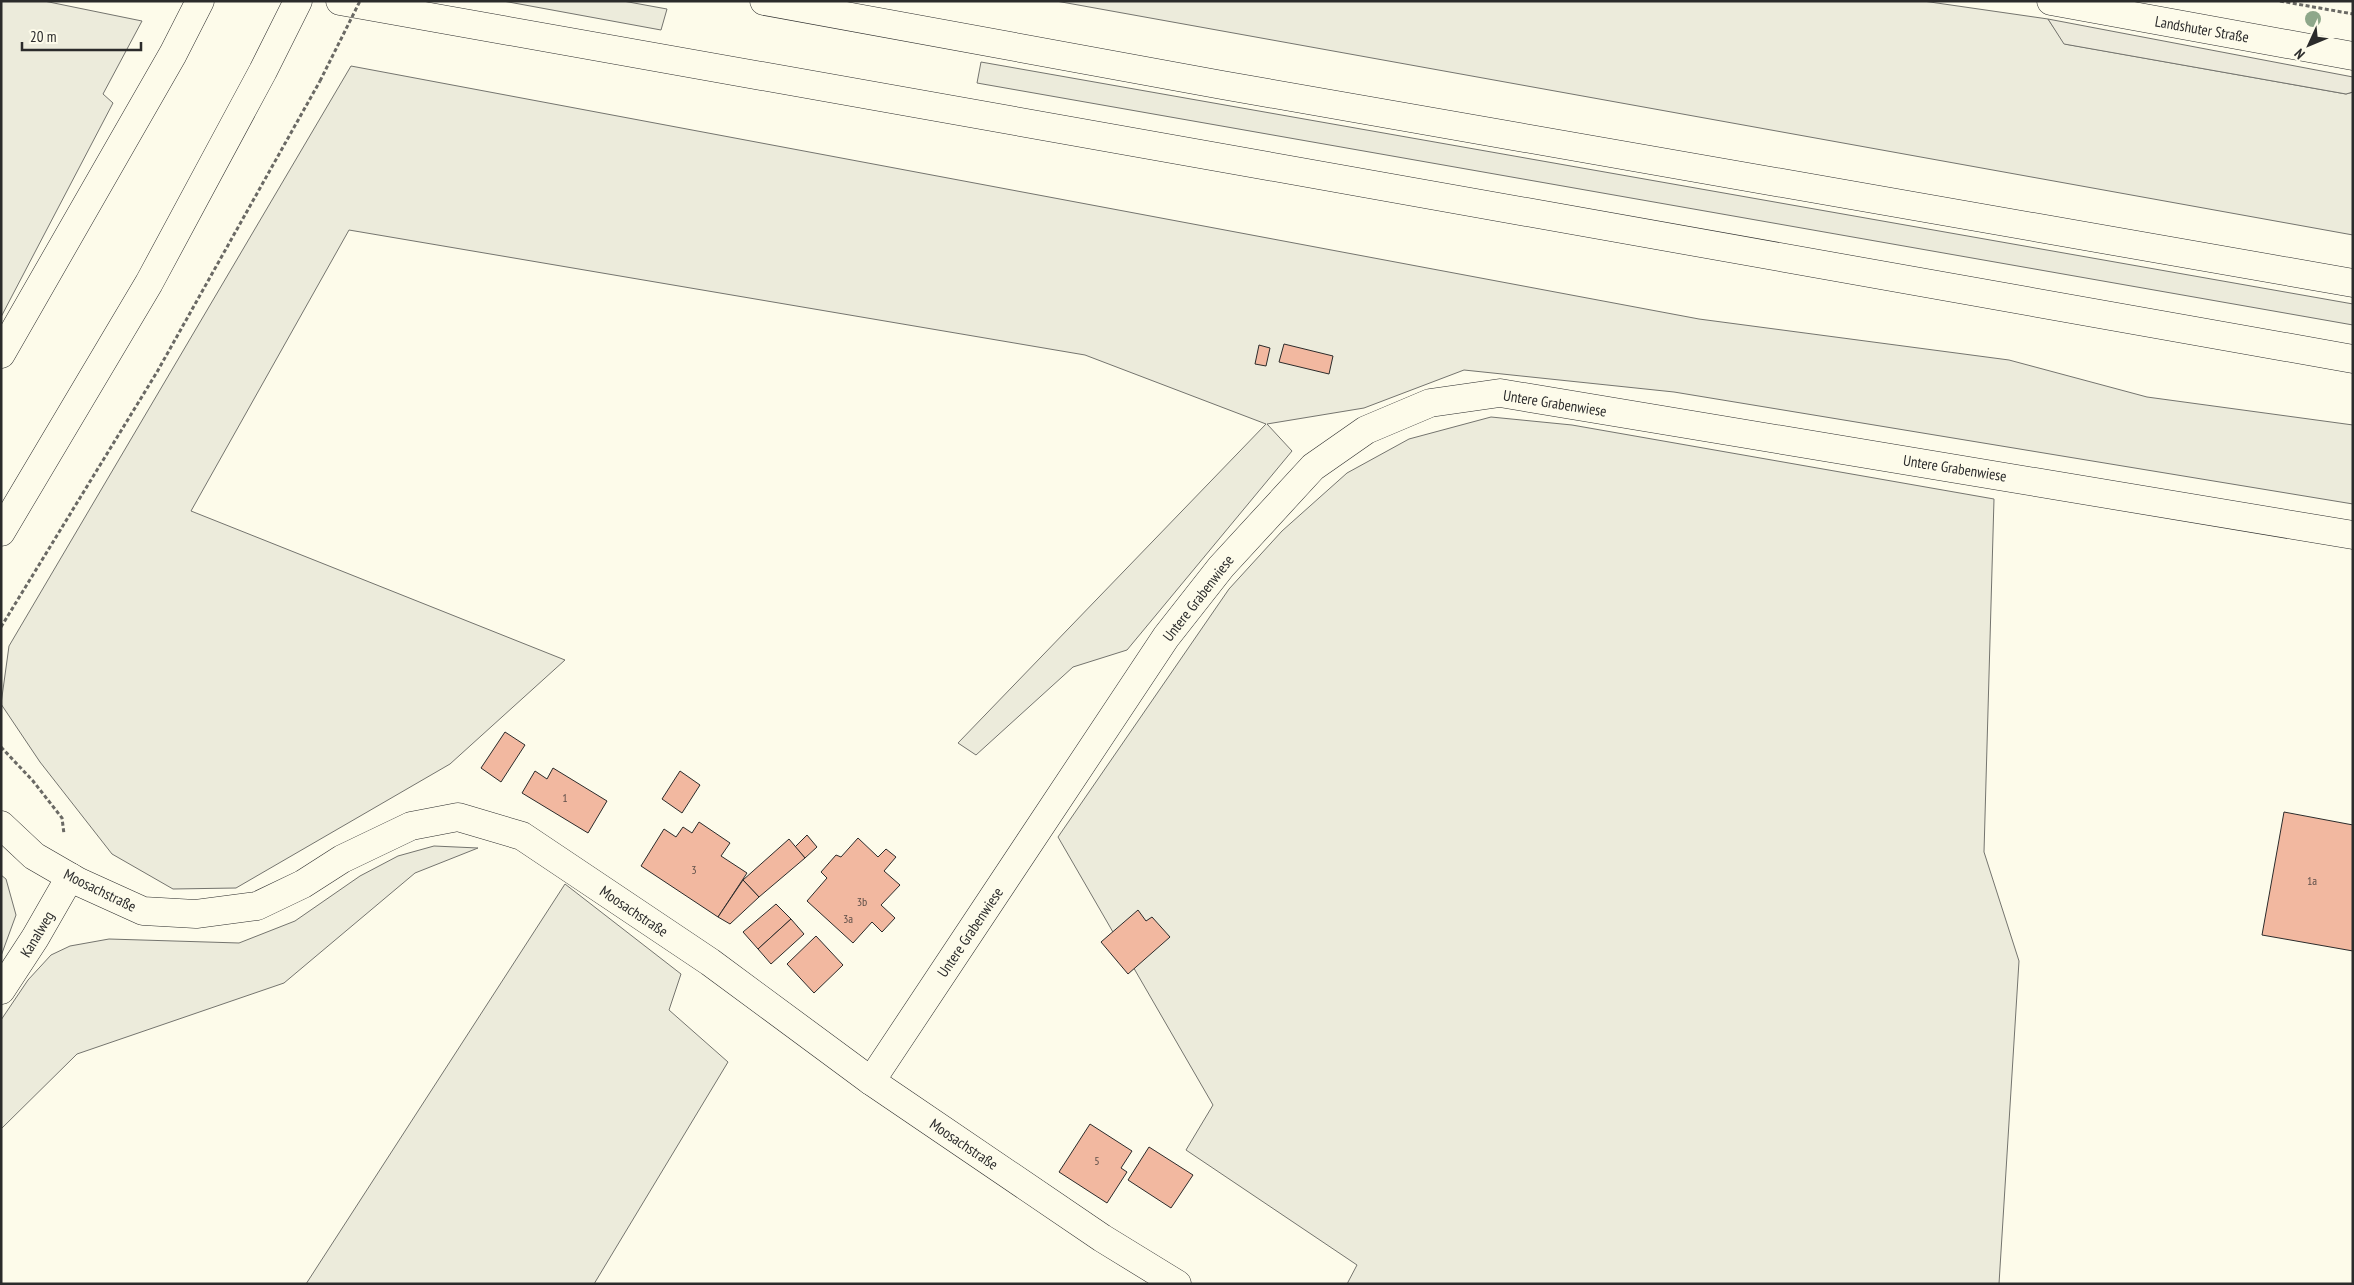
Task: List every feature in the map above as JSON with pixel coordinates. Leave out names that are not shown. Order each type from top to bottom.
[{"type":"main road","points":[[1,354],[173,54],[200,1]]},
{"type":"main road","points":[[1,532],[149,283],[263,71],[298,1]]},
{"type":"main road","points":[[340,1],[2353,359]]},
{"type":"main road","points":[[764,1],[1230,86],[2353,283]]},
{"type":"main road","name":"Landshuter Straße","points":[[2052,1],[2353,56]]},
{"type":"main road","name":"Untere Grabenwiese","points":[[872,1081],[1166,637],[1220,567],[1313,467],[1366,430],[1430,403],[1500,393],[2353,535]]},
{"type":"main road","name":"Moosachstraße","points":[[1,825],[34,856],[70,877],[143,911],[196,914],[256,906],[303,884],[342,859],[411,826],[458,817],[522,836],[710,962],[872,1081],[1102,1238],[1177,1284]]},
{"type":"main road","name":"Moosachstraße","points":[[1,853],[34,856]]},
{"type":"main road","name":"Kanalweg","points":[[1,990],[35,938],[70,877]]},
{"type":"path","points":[[1,627],[157,372],[320,81],[360,1]]},
{"type":"path","points":[[2280,1],[2353,14]]},
{"type":"path","points":[[1,747],[33,781],[62,818],[70,877]]},
{"type":"shaded area","points":[[1,1],[44,1],[142,21],[103,94],[113,103],[1,317]]},
{"type":"shaded area","points":[[503,1],[623,1],[667,9],[661,30]]},
{"type":"shaded area","points":[[1056,1],[1923,1],[2048,19],[2065,44],[2346,94],[2353,92],[2353,235]]},
{"type":"shaded area","points":[[2048,19],[2353,77],[2353,92],[2346,94],[2064,44]]},
{"type":"shaded area","points":[[981,62],[2353,304],[2353,325],[977,83]]},
{"type":"shaded area","points":[[351,66],[1699,319],[2009,360],[2147,397],[2353,425],[2353,504],[1674,392],[1464,370],[1364,408],[1267,424],[1292,451],[1127,650],[1073,667],[976,755],[958,743],[1266,424],[1085,355],[349,230],[191,511],[565,660],[450,764],[236,888],[173,889],[112,854],[40,762],[1,704],[9,646]]},
{"type":"shaded area","points":[[1491,417],[1572,425],[1994,499],[1984,852],[2019,961],[1999,1284],[1347,1284],[1357,1265],[1186,1150],[1213,1105],[1058,837],[1229,589],[1282,531],[1347,473],[1409,439]]},
{"type":"shaded area","points":[[434,846],[478,848],[415,873],[284,983],[77,1054],[1,1129],[1,1020],[28,980],[51,955],[70,946],[109,939],[239,943],[295,921],[360,876],[398,856]]},
{"type":"shaded area","points":[[1,875],[6,879],[16,915],[1,956]]},
{"type":"shaded area","points":[[565,884],[681,974],[669,1010],[728,1062],[594,1284],[306,1284]]},
{"type":"building","points":[[1284,344],[1333,356],[1329,374],[1279,362]]},
{"type":"building","points":[[1259,345],[1270,348],[1266,366],[1255,364]]},
{"type":"building","points":[[505,732],[525,745],[501,782],[481,768]]},
{"type":"building","points":[[553,768],[607,801],[588,833],[522,793],[535,771],[547,779]]},
{"type":"building","points":[[680,771],[700,785],[682,813],[662,799]]},
{"type":"building","points":[[2284,812],[2353,825],[2353,951],[2262,935]]},
{"type":"building","points":[[699,822],[730,843],[721,856],[747,873],[718,917],[641,866],[664,829],[676,837],[683,827],[692,833]]},
{"type":"building","points":[[807,835],[817,847],[805,858],[795,847]]},
{"type":"building","points":[[858,838],[878,857],[886,849],[896,857],[884,871],[900,885],[881,905],[895,918],[882,932],[872,922],[853,943],[807,901],[827,878],[821,872],[836,855],[841,857]]},
{"type":"building","points":[[789,839],[805,858],[759,897],[743,880]]},
{"type":"building","points":[[743,880],[759,897],[730,924],[718,917]]},
{"type":"building","points":[[776,904],[791,919],[758,949],[743,932]]},
{"type":"building","points":[[1138,910],[1146,921],[1152,917],[1170,937],[1128,974],[1101,942]]},
{"type":"building","points":[[791,919],[804,934],[771,964],[758,949]]},
{"type":"building","points":[[816,936],[843,965],[814,993],[787,964]]},
{"type":"building","points":[[1090,1124],[1132,1151],[1121,1168],[1127,1172],[1107,1203],[1059,1172]]},
{"type":"building","points":[[1149,1147],[1193,1175],[1171,1208],[1128,1180]]}]
